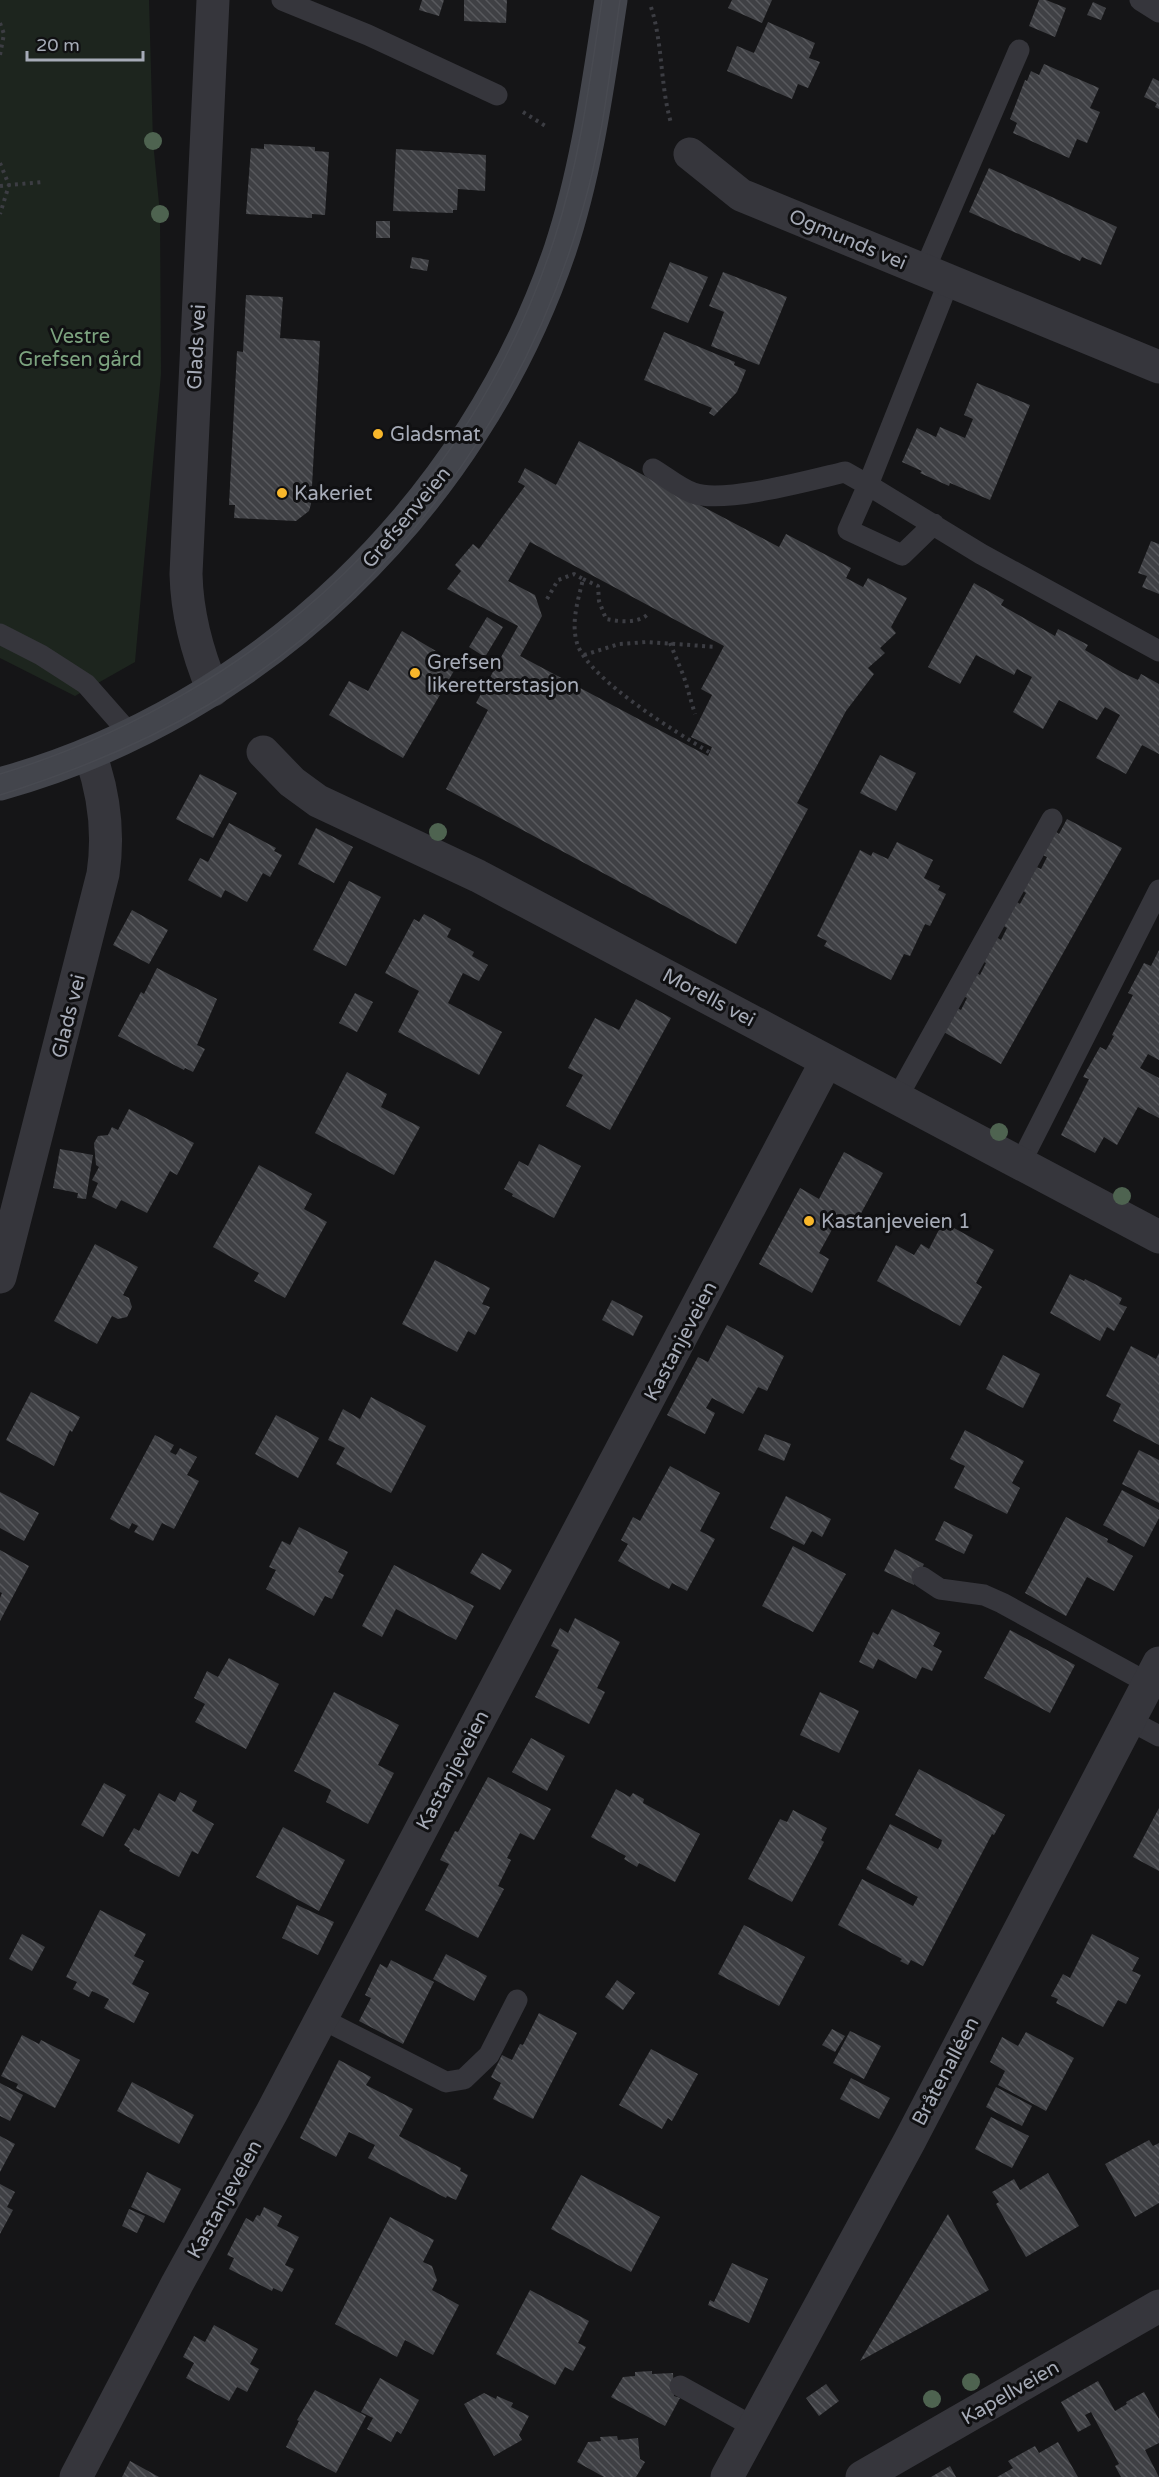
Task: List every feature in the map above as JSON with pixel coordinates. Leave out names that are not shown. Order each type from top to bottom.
[{"type":"main road","name":"Grefsenveien","points":[[0,784],[90,754],[213,690],[278,644],[313,615],[395,535],[451,463],[495,393],[521,346],[560,249],[590,135],[611,0]]},
{"type":"street","name":"Glads vei","points":[[213,0],[186,574],[187,599],[197,650],[213,690]]},
{"type":"street","name":"Ogmunds vei","points":[[690,154],[741,195],[1159,367]]},
{"type":"street","name":"Morells vei","points":[[263,752],[292,782],[318,801],[478,876],[1159,1237]]},
{"type":"street","name":"Glads vei","points":[[0,1276],[103,874],[107,848],[106,819],[90,754]]},
{"type":"street","name":"Kastanjeveien","points":[[76,2477],[660,1380],[826,1062]]},
{"type":"street","name":"Bråtenalléen","points":[[728,2477],[909,2142],[1154,1673]]},
{"type":"street","name":"Kapellveien","points":[[862,2477],[1159,2306]]},
{"type":"lane","points":[[282,0],[368,35],[496,95]]},
{"type":"lane","points":[[1140,0],[1159,12]]},
{"type":"lane","points":[[934,524],[902,555],[848,530],[868,485],[937,276],[1019,50]]},
{"type":"lane","points":[[653,469],[693,493],[715,495],[766,490],[845,472],[981,554],[1159,651]]},
{"type":"lane","points":[[0,634],[41,655],[86,684],[130,734]]},
{"type":"lane","points":[[897,1098],[1052,819]]},
{"type":"lane","points":[[1020,1164],[1159,890]]},
{"type":"lane","points":[[922,1577],[940,1589],[984,1595],[1154,1673]]},
{"type":"lane","points":[[1129,1720],[1159,1736]]},
{"type":"lane","points":[[320,2018],[446,2082],[464,2079],[489,2055],[517,2000]]},
{"type":"lane","points":[[680,2386],[754,2427]]},
{"type":"path","points":[[651,7],[656,24],[664,99],[674,133],[690,154]]},
{"type":"path","points":[[0,23],[4,34],[0,55]]},
{"type":"path","points":[[0,163],[9,185],[0,214]]},
{"type":"path","points":[[0,186],[42,182]]},
{"type":"path","points":[[547,599],[558,580],[574,574],[598,586],[598,601],[606,619],[623,622],[645,618],[650,612]]},
{"type":"path","points":[[583,579],[574,626],[578,646],[587,663],[648,714],[709,752]]},
{"type":"path","points":[[584,655],[619,644],[670,643],[717,646]]},
{"type":"path","points":[[670,643],[684,677],[695,714]]},
{"type":"green space","name":"Vestre Grefsen gård","points":[[0,0],[149,0],[153,141],[160,214],[161,374],[135,662],[75,696],[0,658]]},
{"type":"building","points":[[422,0],[444,0],[439,16],[419,10]]},
{"type":"building","points":[[464,0],[507,0],[506,23],[464,21]]},
{"type":"building","points":[[732,0],[772,0],[762,23],[728,8]]},
{"type":"building","points":[[1039,0],[1046,0],[1066,8],[1055,37],[1029,26]]},
{"type":"building","points":[[1093,2],[1106,8],[1101,20],[1087,15]]},
{"type":"building","points":[[768,22],[815,43],[809,58],[820,62],[808,88],[798,84],[792,99],[727,71],[737,46],[754,53]]},
{"type":"building","points":[[1044,64],[1099,88],[1090,108],[1100,112],[1087,143],[1077,139],[1069,158],[1013,133],[1017,123],[1010,119],[1025,80],[1027,81],[1031,71],[1039,75]]},
{"type":"building","points":[[1153,78],[1159,81],[1159,109],[1155,107],[1157,103],[1144,97]]},
{"type":"building","points":[[264,144],[315,147],[315,151],[329,152],[325,215],[312,214],[312,218],[246,214],[251,148],[264,149]]},
{"type":"building","points":[[396,149],[486,155],[485,191],[458,189],[457,210],[453,210],[453,213],[393,211]]},
{"type":"building","points":[[989,168],[1117,227],[1101,265],[1082,257],[1080,261],[969,212]]},
{"type":"building","points":[[376,221],[390,221],[390,238],[376,238]]},
{"type":"building","points":[[412,257],[429,260],[427,271],[410,268]]},
{"type":"building","points":[[670,262],[708,277],[688,323],[651,308]]},
{"type":"building","points":[[723,272],[787,297],[759,365],[711,346],[724,312],[709,306]]},
{"type":"building","points":[[246,295],[283,297],[280,338],[320,341],[311,504],[309,511],[296,521],[234,518],[235,505],[229,505],[237,351],[243,352]]},
{"type":"building","points":[[664,332],[735,362],[734,365],[746,370],[737,392],[714,416],[709,413],[712,408],[644,380]]},
{"type":"building","points":[[977,383],[1030,405],[990,500],[950,483],[949,486],[902,462],[917,428],[936,437],[940,427],[965,438],[973,419],[964,415]]},
{"type":"building","points":[[579,441],[779,547],[786,534],[851,568],[846,578],[863,587],[868,578],[907,598],[891,627],[896,633],[880,648],[885,653],[868,668],[874,674],[846,711],[797,803],[808,809],[736,944],[446,789],[488,710],[476,703],[518,626],[447,589],[461,571],[455,565],[473,544],[479,549],[525,486],[518,482],[525,468],[556,485]],"holes":[[[530,542],[724,646],[701,689],[712,695],[691,737],[712,747],[708,756],[520,656],[542,616],[535,595],[508,581]]]},
{"type":"building","points":[[1151,541],[1159,544],[1159,594],[1142,587],[1147,576],[1138,573]]},
{"type":"building","points":[[974,583],[1004,600],[1001,605],[1055,636],[1058,629],[1088,645],[1085,650],[1123,673],[1138,680],[1141,674],[1159,684],[1159,754],[1142,745],[1126,774],[1096,758],[1120,715],[1105,707],[1097,720],[1059,700],[1043,729],[1013,712],[1032,677],[1017,669],[1014,675],[976,655],[960,684],[928,667]]},
{"type":"building","points":[[487,617],[503,627],[485,657],[469,647]]},
{"type":"building","points":[[402,631],[458,664],[403,758],[329,715],[349,681],[368,691]]},
{"type":"building","points":[[880,755],[916,773],[896,811],[860,793]]},
{"type":"building","points":[[200,774],[237,793],[213,838],[176,819]]},
{"type":"building","points":[[1067,819],[1122,848],[1001,1064],[940,1030],[953,1006],[961,1010],[967,998],[959,994],[972,970],[980,975],[986,963],[980,960],[993,935],[1001,940],[1007,928],[999,923],[1012,899],[1020,904],[1026,893],[1020,889],[1032,865],[1041,869],[1047,857],[1039,853],[1052,829],[1059,834]]},
{"type":"building","points":[[229,823],[276,848],[274,851],[282,855],[270,877],[263,873],[247,902],[225,890],[221,898],[188,880],[200,858],[208,862]]},
{"type":"building","points":[[316,828],[353,847],[334,883],[298,864]]},
{"type":"building","points":[[897,842],[933,860],[924,878],[940,886],[938,890],[946,894],[930,926],[925,924],[910,956],[904,954],[891,980],[824,946],[827,941],[817,936],[860,850],[871,856],[873,852],[888,859]]},
{"type":"building","points":[[349,881],[381,897],[346,966],[313,950]]},
{"type":"building","points":[[132,910],[168,930],[149,964],[113,945]]},
{"type":"building","points":[[424,914],[451,929],[447,937],[474,952],[472,956],[488,965],[479,981],[463,973],[448,1003],[502,1032],[479,1075],[398,1032],[419,991],[385,973],[414,919],[419,922]]},
{"type":"building","points":[[1159,950],[1159,1060],[1148,1054],[1140,1068],[1159,1078],[1159,1118],[1138,1107],[1117,1145],[1104,1137],[1095,1153],[1061,1135],[1089,1079],[1083,1077],[1100,1047],[1106,1050],[1114,1036],[1112,1035],[1133,995],[1128,993],[1144,963],[1151,966]]},
{"type":"building","points":[[157,968],[217,999],[197,1045],[205,1049],[193,1072],[185,1068],[184,1070],[118,1036],[141,992],[144,994]]},
{"type":"building","points":[[355,993],[373,1002],[357,1032],[339,1023]]},
{"type":"building","points":[[636,999],[671,1018],[610,1130],[566,1106],[583,1075],[568,1068],[595,1018],[619,1030]]},
{"type":"building","points":[[347,1072],[387,1094],[381,1107],[420,1127],[394,1175],[315,1133]]},
{"type":"building","points":[[129,1109],[194,1143],[177,1175],[170,1171],[147,1213],[121,1200],[116,1209],[92,1197],[98,1183],[92,1180],[99,1167],[96,1165],[94,1143],[98,1136],[108,1135],[112,1127],[118,1130]]},
{"type":"building","points":[[539,1144],[581,1166],[554,1218],[512,1196],[513,1194],[504,1189],[519,1161],[528,1166]]},
{"type":"building","points":[[60,1149],[93,1155],[86,1199],[77,1198],[78,1193],[53,1188]]},
{"type":"building","name":"Kastanjeveien 1","points":[[844,1152],[883,1173],[854,1226],[839,1217],[819,1253],[829,1259],[812,1293],[759,1264],[800,1188],[819,1199]]},
{"type":"building","points":[[259,1165],[312,1194],[304,1209],[327,1222],[285,1298],[254,1281],[259,1273],[213,1247]]},
{"type":"building","points":[[943,1222],[994,1250],[976,1283],[982,1287],[960,1326],[877,1281],[896,1245],[914,1255],[921,1244],[929,1249]]},
{"type":"building","points":[[95,1244],[138,1267],[123,1295],[129,1298],[132,1307],[127,1317],[118,1319],[112,1316],[97,1344],[54,1321]]},
{"type":"building","points":[[435,1260],[490,1288],[482,1304],[490,1307],[475,1335],[468,1331],[457,1352],[402,1324]]},
{"type":"building","points":[[1070,1274],[1122,1298],[1119,1304],[1127,1307],[1114,1331],[1107,1327],[1100,1341],[1050,1313]]},
{"type":"building","points":[[612,1300],[643,1316],[633,1336],[602,1320]]},
{"type":"building","points":[[727,1325],[784,1356],[767,1391],[758,1387],[743,1414],[712,1398],[706,1408],[715,1413],[705,1434],[667,1415],[698,1357],[708,1362]]},
{"type":"building","points":[[1131,1346],[1156,1359],[1159,1353],[1159,1445],[1113,1421],[1121,1404],[1106,1396]]},
{"type":"building","points":[[1003,1355],[1040,1374],[1023,1408],[986,1389]]},
{"type":"building","points":[[31,1392],[80,1417],[72,1432],[70,1430],[54,1466],[6,1440]]},
{"type":"building","points":[[371,1397],[426,1426],[391,1493],[336,1464],[345,1448],[328,1440],[343,1409],[360,1419]]},
{"type":"building","points":[[276,1415],[319,1438],[298,1478],[255,1454]]},
{"type":"building","points":[[965,1430],[1024,1461],[1012,1483],[1020,1488],[1007,1514],[954,1488],[965,1466],[950,1459]]},
{"type":"building","points":[[765,1434],[791,1444],[784,1461],[758,1450]]},
{"type":"building","points":[[155,1435],[174,1445],[170,1452],[176,1455],[180,1448],[197,1457],[187,1475],[199,1481],[174,1529],[162,1523],[153,1541],[134,1532],[138,1526],[132,1523],[129,1529],[110,1519]]},
{"type":"building","points":[[1139,1450],[1159,1460],[1159,1503],[1122,1484]]},
{"type":"building","points":[[670,1466],[720,1493],[700,1531],[715,1539],[687,1591],[672,1583],[669,1589],[618,1561],[628,1544],[621,1540],[633,1517],[640,1521]]},
{"type":"building","points":[[1122,1490],[1159,1510],[1159,1518],[1144,1547],[1103,1525]]},
{"type":"building","points":[[0,1492],[39,1513],[24,1541],[0,1528]]},
{"type":"building","points":[[786,1496],[831,1519],[822,1537],[812,1531],[804,1545],[770,1528]]},
{"type":"building","points":[[1066,1517],[1108,1539],[1107,1542],[1133,1556],[1114,1591],[1087,1577],[1066,1616],[1025,1593]]},
{"type":"building","points":[[944,1521],[973,1535],[964,1554],[935,1540]]},
{"type":"building","points":[[299,1527],[348,1552],[338,1572],[344,1575],[332,1599],[325,1596],[314,1616],[266,1589],[276,1570],[269,1567],[282,1541],[290,1545]]},
{"type":"building","points":[[793,1546],[846,1574],[813,1632],[762,1606]]},
{"type":"building","points":[[895,1549],[924,1564],[914,1585],[884,1571]]},
{"type":"building","points":[[0,1550],[29,1566],[0,1621],[2,1593],[0,1592]]},
{"type":"building","points":[[482,1553],[512,1570],[500,1590],[470,1573]]},
{"type":"building","points":[[394,1565],[474,1606],[456,1640],[396,1609],[382,1637],[362,1626]]},
{"type":"building","points":[[892,1609],[940,1633],[933,1646],[942,1651],[932,1671],[922,1667],[916,1679],[878,1659],[873,1669],[859,1662],[873,1632],[878,1635]]},
{"type":"building","points":[[575,1618],[620,1642],[597,1688],[605,1692],[589,1724],[535,1697],[559,1650],[551,1646],[560,1628],[568,1633]]},
{"type":"building","points":[[1010,1630],[1075,1665],[1050,1713],[984,1678]]},
{"type":"building","points":[[229,1658],[279,1684],[246,1749],[195,1722],[205,1704],[194,1698],[207,1671],[218,1677]]},
{"type":"building","points":[[334,1692],[399,1725],[378,1765],[394,1773],[368,1824],[326,1802],[331,1790],[294,1771]]},
{"type":"building","points":[[820,1692],[859,1711],[839,1753],[800,1735]]},
{"type":"building","points":[[531,1738],[565,1756],[547,1791],[512,1772]]},
{"type":"building","points":[[919,1769],[1005,1815],[994,1835],[992,1834],[923,1966],[911,1960],[908,1965],[900,1961],[902,1959],[838,1925],[862,1879],[913,1906],[918,1897],[866,1869],[890,1824],[938,1849],[941,1844],[942,1840],[895,1815]]},
{"type":"building","points":[[488,1777],[551,1809],[534,1840],[520,1833],[507,1858],[511,1860],[498,1886],[504,1889],[478,1938],[425,1910],[449,1864],[440,1860]]},
{"type":"building","points":[[104,1783],[126,1795],[103,1837],[81,1825]]},
{"type":"building","points":[[616,1789],[630,1797],[633,1793],[644,1799],[643,1803],[700,1834],[675,1882],[639,1863],[637,1867],[624,1859],[626,1856],[591,1837]]},
{"type":"building","points":[[180,1792],[197,1801],[192,1811],[214,1824],[198,1854],[192,1851],[179,1877],[129,1851],[130,1849],[124,1845],[134,1828],[139,1831],[159,1793],[175,1802]]},
{"type":"building","points":[[1159,1808],[1159,1871],[1133,1857]]},
{"type":"building","points":[[793,1810],[827,1828],[821,1840],[824,1842],[792,1902],[748,1879],[780,1819],[787,1822]]},
{"type":"building","points":[[283,1827],[345,1860],[319,1911],[256,1877]]},
{"type":"building","points":[[297,1905],[334,1922],[318,1955],[282,1938]]},
{"type":"building","points":[[100,1910],[146,1934],[134,1956],[144,1961],[132,1984],[149,1993],[134,2023],[104,2008],[109,1999],[92,1991],[89,1997],[73,1989],[77,1982],[66,1977]]},
{"type":"building","points":[[744,1925],[805,1957],[779,2006],[718,1974]]},
{"type":"building","points":[[22,1934],[45,1947],[32,1971],[9,1959]]},
{"type":"building","points":[[1092,1934],[1139,1958],[1132,1971],[1141,1975],[1126,2004],[1118,2000],[1103,2027],[1056,2003],[1058,1999],[1051,1996],[1063,1974],[1070,1978]]},
{"type":"building","points":[[446,1954],[487,1976],[474,2001],[433,1979]]},
{"type":"building","points":[[391,1960],[434,1982],[403,2044],[359,2021],[371,1998],[365,1995],[380,1964],[387,1968]]},
{"type":"building","points":[[617,1980],[635,1993],[623,2010],[605,1997]]},
{"type":"building","points":[[539,2013],[577,2033],[533,2119],[493,2099],[501,2083],[491,2077],[502,2055],[512,2060],[520,2044],[523,2045]]},
{"type":"building","points":[[832,2029],[845,2036],[835,2052],[822,2045]]},
{"type":"building","points":[[850,2031],[881,2046],[864,2079],[833,2063]]},
{"type":"building","points":[[1026,2032],[1074,2058],[1046,2111],[998,2085],[1005,2071],[990,2062],[1002,2037],[1018,2046]]},
{"type":"building","points":[[22,2035],[39,2044],[41,2040],[80,2060],[55,2108],[16,2088],[18,2084],[1,2076]]},
{"type":"building","points":[[651,2049],[698,2074],[672,2121],[668,2118],[662,2129],[619,2105]]},
{"type":"building","points":[[339,2060],[371,2077],[366,2085],[413,2109],[399,2136],[461,2168],[460,2171],[468,2175],[456,2200],[447,2196],[446,2198],[368,2158],[375,2145],[349,2132],[336,2157],[300,2138]]},
{"type":"building","points":[[851,2078],[890,2098],[879,2119],[840,2099]]},
{"type":"building","points":[[132,2082],[194,2115],[179,2144],[117,2111]]},
{"type":"building","points":[[0,2083],[23,2095],[10,2121],[0,2116]]},
{"type":"building","points":[[996,2087],[1032,2106],[1022,2126],[986,2107]]},
{"type":"building","points":[[991,2117],[1029,2136],[1012,2168],[975,2149]]},
{"type":"building","points":[[0,2136],[15,2144],[0,2172]]},
{"type":"building","points":[[1149,2140],[1153,2146],[1159,2143],[1159,2203],[1135,2217],[1105,2164]]},
{"type":"building","points":[[147,2172],[181,2189],[164,2223],[131,2207]]},
{"type":"building","points":[[1048,2173],[1079,2226],[1026,2257],[996,2204],[999,2202],[992,2192],[1014,2179],[1020,2190]]},
{"type":"building","points":[[581,2175],[660,2217],[631,2272],[551,2229]]},
{"type":"building","points":[[0,2184],[15,2192],[7,2207],[13,2210],[0,2234]]},
{"type":"building","points":[[264,2207],[282,2216],[277,2226],[299,2237],[285,2265],[294,2269],[282,2292],[273,2288],[272,2291],[229,2269],[234,2258],[227,2255],[246,2218],[253,2222],[257,2215],[260,2216]]},
{"type":"building","points":[[129,2209],[145,2216],[137,2233],[122,2226]]},
{"type":"building","points":[[948,2214],[989,2290],[860,2361]]},
{"type":"building","points":[[390,2217],[434,2240],[423,2262],[432,2266],[437,2280],[432,2290],[459,2305],[433,2355],[405,2340],[397,2357],[335,2324]]},
{"type":"building","points":[[732,2263],[768,2279],[749,2323],[708,2305],[710,2300],[714,2302]]},
{"type":"building","points":[[530,2290],[589,2321],[578,2343],[586,2347],[573,2371],[565,2367],[555,2385],[496,2354]]},
{"type":"building","points":[[214,2325],[258,2349],[250,2364],[259,2369],[247,2392],[237,2387],[229,2401],[186,2378],[194,2363],[183,2357],[194,2336],[205,2342]]},
{"type":"building","points":[[652,2371],[652,2374],[673,2373],[674,2396],[680,2398],[665,2426],[611,2397],[623,2377],[635,2376],[635,2372]]},
{"type":"building","points":[[380,2378],[419,2400],[401,2434],[397,2431],[391,2442],[367,2429],[373,2418],[361,2412]]},
{"type":"building","points":[[1098,2381],[1115,2411],[1144,2392],[1159,2419],[1159,2443],[1145,2450],[1159,2477],[1121,2477],[1115,2466],[1119,2464],[1091,2412],[1085,2415],[1091,2425],[1078,2432],[1061,2402]]},
{"type":"building","points":[[826,2384],[839,2401],[819,2416],[806,2398]]},
{"type":"building","points":[[315,2390],[366,2416],[336,2473],[286,2447],[299,2421],[297,2420]]},
{"type":"building","points":[[484,2393],[513,2403],[511,2407],[529,2416],[519,2435],[522,2440],[494,2456],[464,2404]]},
{"type":"building","points":[[617,2436],[618,2440],[638,2438],[640,2459],[645,2462],[636,2477],[604,2477],[577,2462],[588,2442],[601,2441],[600,2437]]},
{"type":"building","points":[[1058,2442],[1078,2477],[997,2477],[1013,2468],[1008,2461],[1035,2446],[1039,2453]]},
{"type":"building","points":[[130,2461],[159,2477],[122,2477]]},
{"type":"building","points":[[950,2466],[956,2477],[931,2477]]},
{"type":"tram line","points":[[0,774],[95,739],[185,693],[268,638],[344,574],[411,501],[470,420],[518,332],[555,237],[578,149],[602,0]]},
{"type":"tram line","points":[[0,795],[54,777],[132,745],[208,705],[274,661],[336,610],[392,554],[443,492],[488,426],[526,356],[558,283],[583,208],[596,157],[620,0]]},
{"type":"place","name":"Gladsmat","points":[[378,434]]},
{"type":"place","name":"Kakeriet","points":[[282,493]]},
{"type":"place","name":"Grefsen likeretterstasjon","points":[[415,673]]},
{"type":"place","name":"Kastanjeveien 1","points":[[809,1221]]}]
